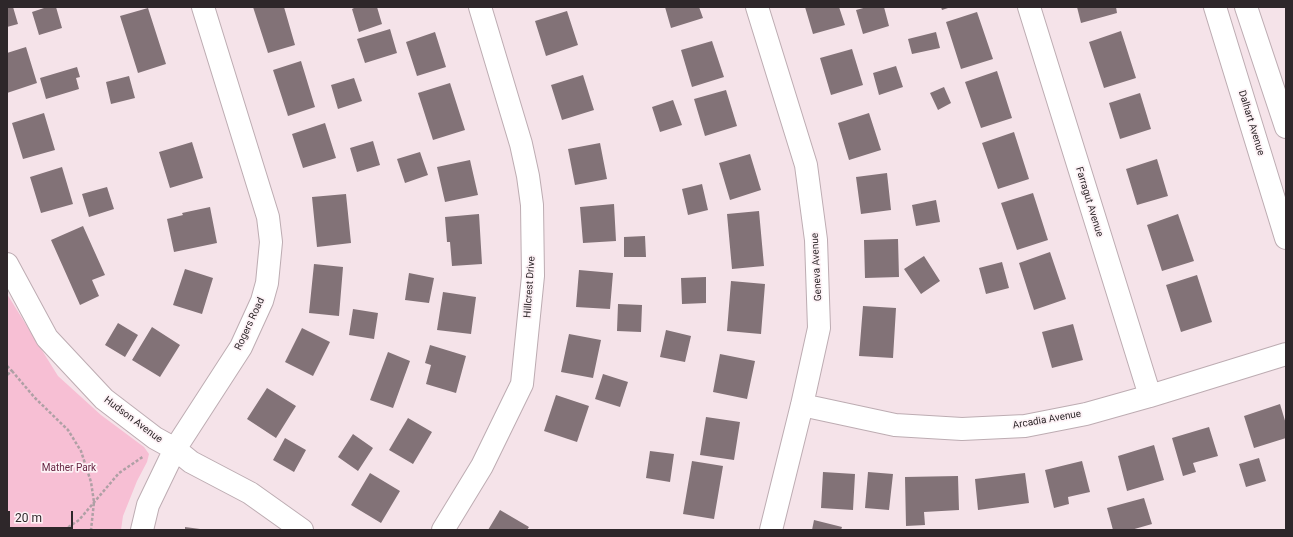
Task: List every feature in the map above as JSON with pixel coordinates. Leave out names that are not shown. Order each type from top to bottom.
[{"type":"street","name":"Rogers Road","points":[[142,530],[148,505],[175,449],[240,347],[262,301],[267,283],[271,248],[268,218],[202,7]]},
{"type":"street","name":"Hillcrest Drive","points":[[443,530],[482,466],[522,384],[534,276],[532,205],[528,176],[521,144],[480,7]]},
{"type":"street","name":"Geneva Avenue","points":[[756,7],[806,165],[816,240],[819,328],[802,405],[771,530]]},
{"type":"street","name":"Farragut Avenue","points":[[1029,7],[1150,396]]},
{"type":"street","name":"Dalhart Avenue","points":[[1215,7],[1286,238]]},
{"type":"street","points":[[1246,7],[1286,127]]},
{"type":"street","name":"Hudson Avenue","points":[[7,264],[47,338],[104,399],[155,438],[175,449],[191,462],[250,493],[302,530]]},
{"type":"street","name":"Arcadia Avenue","points":[[802,405],[895,424],[962,429],[1025,426],[1086,414],[1286,354]]},
{"type":"path","points":[[7,366],[35,398],[68,430],[81,451],[91,482],[94,502],[91,530]]},
{"type":"path","points":[[7,374],[12,371]]},
{"type":"path","points":[[64,530],[79,520],[119,473],[146,454]]},
{"type":"green space","name":"Mather Park","points":[[7,294],[58,376],[101,415],[144,447],[149,454],[147,462],[137,481],[123,516],[121,530],[7,530]]},
{"type":"building","points":[[7,7],[13,7],[18,24],[7,27]]},
{"type":"building","points":[[47,7],[56,7],[62,28],[39,35],[32,12]]},
{"type":"building","points":[[253,7],[284,7],[295,45],[268,53]]},
{"type":"building","points":[[356,7],[377,7],[382,24],[359,32],[352,9]]},
{"type":"building","points":[[665,7],[699,7],[703,18],[671,28]]},
{"type":"building","points":[[805,7],[839,7],[845,25],[813,34]]},
{"type":"building","points":[[867,7],[884,7],[889,26],[863,34],[856,10]]},
{"type":"building","points":[[941,7],[951,7],[942,10]]},
{"type":"building","points":[[1077,7],[1116,7],[1117,13],[1081,23]]},
{"type":"building","points":[[148,8],[166,64],[138,73],[120,16]]},
{"type":"building","points":[[567,11],[578,45],[546,56],[535,21]]},
{"type":"building","points":[[977,12],[993,59],[961,69],[946,22]]},
{"type":"building","points":[[390,29],[397,53],[365,63],[357,39]]},
{"type":"building","points":[[1121,31],[1136,78],[1104,88],[1089,42]]},
{"type":"building","points":[[435,32],[446,67],[417,76],[406,42]]},
{"type":"building","points":[[936,32],[940,48],[912,54],[908,39]]},
{"type":"building","points":[[712,41],[724,77],[692,87],[681,50]]},
{"type":"building","points":[[26,47],[37,83],[7,93],[7,53]]},
{"type":"building","points":[[852,49],[863,85],[831,95],[820,58]]},
{"type":"building","points":[[301,61],[315,107],[288,116],[273,70]]},
{"type":"building","points":[[896,66],[903,87],[879,95],[873,73]]},
{"type":"building","points":[[77,67],[80,77],[76,78],[79,89],[46,99],[40,78]]},
{"type":"building","points":[[997,71],[1012,118],[981,128],[965,82]]},
{"type":"building","points":[[583,75],[594,110],[562,120],[551,85]]},
{"type":"building","points":[[129,76],[135,98],[111,104],[106,82]]},
{"type":"building","points":[[354,78],[362,101],[338,109],[331,85]]},
{"type":"building","points":[[450,83],[465,130],[433,140],[418,93]]},
{"type":"building","points":[[944,87],[951,103],[938,110],[930,93]]},
{"type":"building","points":[[726,90],[737,126],[705,136],[694,99]]},
{"type":"building","points":[[1140,93],[1151,129],[1120,139],[1109,103]]},
{"type":"building","points":[[673,100],[682,125],[660,132],[652,107]]},
{"type":"building","points":[[44,113],[55,150],[23,159],[12,123]]},
{"type":"building","points":[[869,113],[881,150],[849,160],[838,123]]},
{"type":"building","points":[[325,123],[336,158],[303,168],[292,134]]},
{"type":"building","points":[[1014,132],[1029,179],[998,189],[982,143]]},
{"type":"building","points":[[373,141],[380,165],[357,172],[350,148]]},
{"type":"building","points":[[192,142],[203,178],[170,188],[159,152]]},
{"type":"building","points":[[600,143],[607,179],[575,185],[568,149]]},
{"type":"building","points":[[420,152],[428,175],[405,183],[397,159]]},
{"type":"building","points":[[750,154],[761,190],[730,200],[719,163]]},
{"type":"building","points":[[1157,159],[1168,196],[1137,205],[1126,169]]},
{"type":"building","points":[[470,160],[478,195],[445,202],[437,167]]},
{"type":"building","points":[[62,167],[73,204],[41,213],[30,177]]},
{"type":"building","points":[[887,173],[891,210],[861,214],[856,177]]},
{"type":"building","points":[[702,184],[708,210],[688,215],[682,189]]},
{"type":"building","points":[[107,187],[114,209],[89,217],[82,194]]},
{"type":"building","points":[[1033,193],[1048,240],[1017,250],[1001,203]]},
{"type":"building","points":[[346,194],[351,243],[317,247],[312,197]]},
{"type":"building","points":[[936,200],[940,222],[916,226],[912,205]]},
{"type":"building","points":[[614,204],[616,241],[583,243],[580,207]]},
{"type":"building","points":[[210,207],[217,243],[174,252],[167,219],[183,215],[182,213]]},
{"type":"building","points":[[759,211],[764,266],[732,269],[727,214]]},
{"type":"building","points":[[479,214],[482,264],[452,266],[450,242],[447,242],[445,217]]},
{"type":"building","points":[[1178,214],[1194,261],[1162,271],[1147,225]]},
{"type":"building","points":[[83,226],[105,275],[92,280],[99,296],[80,305],[51,240]]},
{"type":"building","points":[[645,236],[646,257],[624,257],[624,237]]},
{"type":"building","points":[[898,239],[899,277],[865,278],[864,240]]},
{"type":"building","points":[[1050,252],[1066,299],[1034,310],[1019,263]]},
{"type":"building","points":[[924,256],[940,281],[921,294],[904,269]]},
{"type":"building","points":[[1002,262],[1009,288],[986,294],[979,268]]},
{"type":"building","points":[[314,264],[343,267],[339,316],[309,313]]},
{"type":"building","points":[[185,269],[213,278],[202,314],[173,305]]},
{"type":"building","points":[[579,270],[613,273],[610,309],[576,307]]},
{"type":"building","points":[[409,273],[434,278],[429,303],[405,300]]},
{"type":"building","points":[[1197,275],[1212,322],[1181,332],[1166,285]]},
{"type":"building","points":[[706,277],[706,303],[682,304],[681,278]]},
{"type":"building","points":[[731,281],[765,284],[761,334],[727,331]]},
{"type":"building","points":[[443,292],[476,297],[471,334],[437,330]]},
{"type":"building","points":[[618,304],[642,305],[641,332],[617,331]]},
{"type":"building","points":[[863,306],[896,308],[893,358],[859,356]]},
{"type":"building","points":[[353,309],[378,313],[374,339],[349,335]]},
{"type":"building","points":[[118,323],[138,335],[125,357],[105,345]]},
{"type":"building","points":[[1073,324],[1083,360],[1052,368],[1042,332]]},
{"type":"building","points":[[152,327],[180,345],[160,377],[132,360]]},
{"type":"building","points":[[302,328],[330,342],[313,376],[285,362]]},
{"type":"building","points":[[666,330],[691,336],[685,362],[660,357]]},
{"type":"building","points":[[569,334],[601,340],[593,378],[561,372]]},
{"type":"building","points":[[430,345],[466,356],[456,393],[426,384],[431,365],[425,363]]},
{"type":"building","points":[[388,352],[410,361],[393,408],[370,400]]},
{"type":"building","points":[[720,354],[755,361],[747,399],[713,392]]},
{"type":"building","points":[[603,374],[628,382],[620,407],[595,399]]},
{"type":"building","points":[[267,388],[296,406],[276,438],[247,419]]},
{"type":"building","points":[[556,395],[589,406],[577,442],[544,431]]},
{"type":"building","points":[[1280,404],[1286,424],[1286,438],[1254,448],[1244,416]]},
{"type":"building","points":[[706,417],[740,422],[734,460],[700,455]]},
{"type":"building","points":[[408,418],[432,432],[413,464],[389,450]]},
{"type":"building","points":[[1209,427],[1218,456],[1193,463],[1196,472],[1183,476],[1172,438]]},
{"type":"building","points":[[353,434],[373,448],[358,471],[338,457]]},
{"type":"building","points":[[285,438],[306,450],[294,472],[273,460]]},
{"type":"building","points":[[1154,445],[1164,480],[1127,491],[1118,456]]},
{"type":"building","points":[[650,451],[674,454],[670,482],[646,478]]},
{"type":"building","points":[[1259,458],[1266,481],[1246,487],[1239,464]]},
{"type":"building","points":[[692,461],[723,466],[714,519],[683,514]]},
{"type":"building","points":[[1082,461],[1090,492],[1068,497],[1069,504],[1054,508],[1045,470]]},
{"type":"building","points":[[823,472],[855,474],[853,510],[821,508]]},
{"type":"building","points":[[868,472],[893,474],[889,510],[865,508]]},
{"type":"building","points":[[370,473],[400,491],[381,523],[351,505]]},
{"type":"building","points":[[1025,473],[1029,503],[978,510],[975,479]]},
{"type":"building","points":[[958,476],[959,510],[924,512],[925,525],[906,526],[905,477]]},
{"type":"building","points":[[1144,498],[1152,524],[1131,530],[1113,530],[1107,508]]},
{"type":"building","points":[[500,510],[529,527],[527,530],[488,530]]},
{"type":"building","points":[[814,520],[842,527],[841,530],[812,530]]},
{"type":"building","points":[[185,527],[200,529],[200,530],[185,530]]}]
